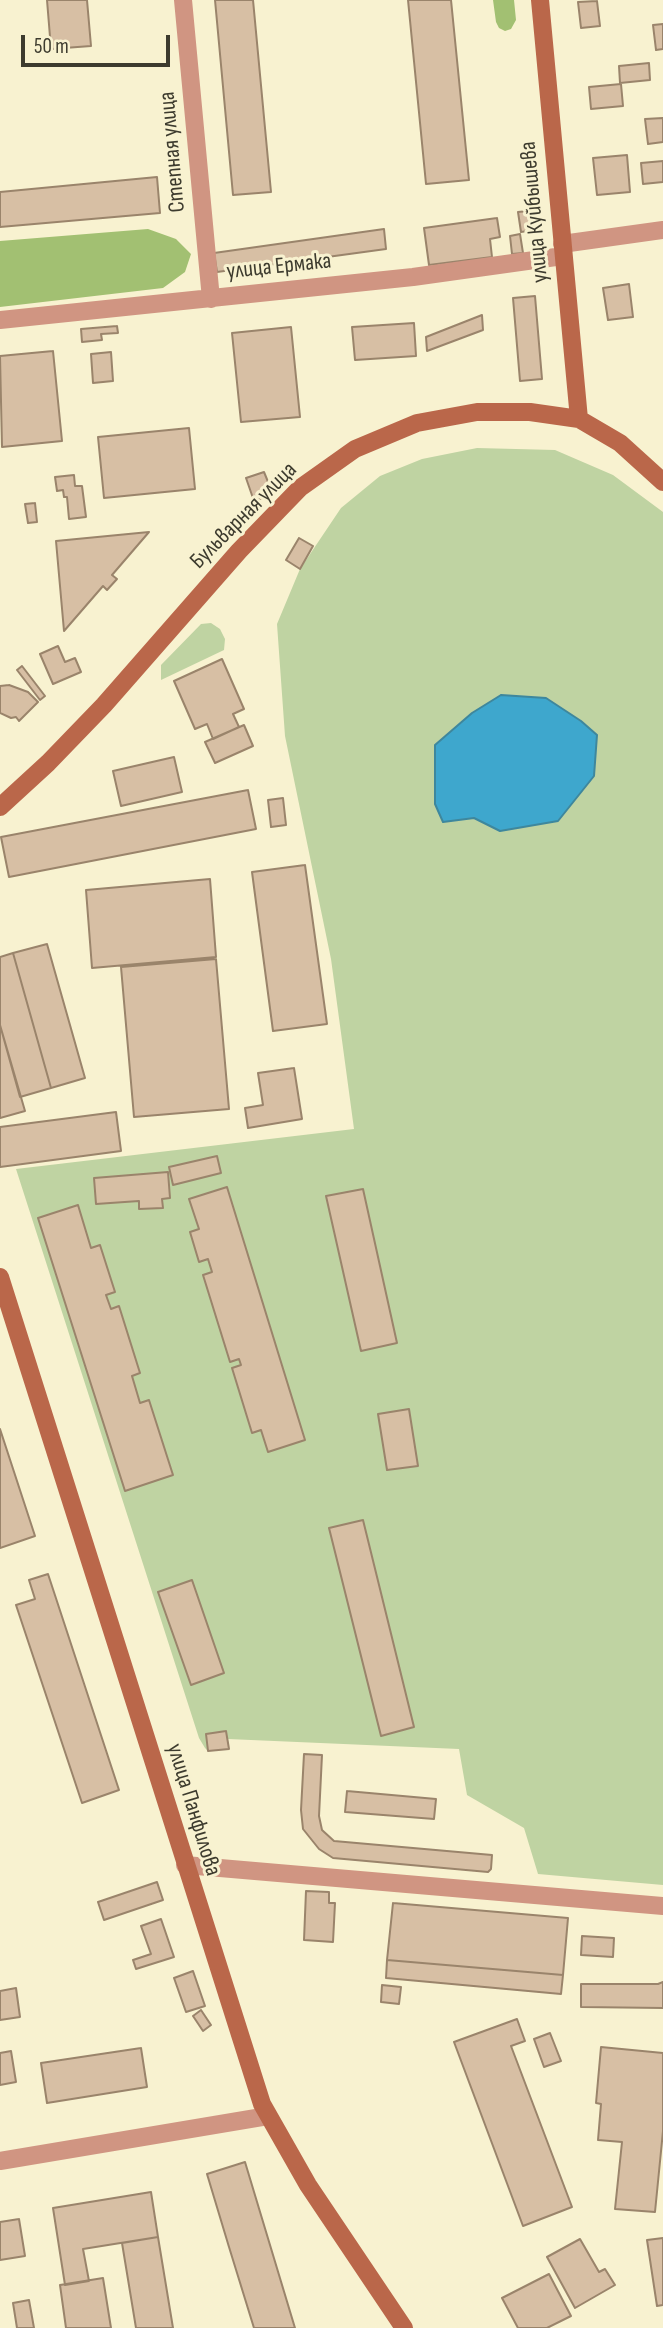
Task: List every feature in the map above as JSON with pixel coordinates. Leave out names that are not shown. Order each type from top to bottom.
[{"type":"main road","name":"улица Куйбышева","points":[[540,0],[579,419]]},
{"type":"main road","name":"Бульварная улица","points":[[0,807],[48,763],[104,705],[239,551],[300,488],[355,449],[417,423],[477,412],[530,412],[579,419],[620,443],[663,482]]},
{"type":"main road","name":"улица Панфилова","points":[[0,1277],[262,2104],[308,2185],[404,2328]]},
{"type":"street","name":"Степная улица","points":[[183,0],[211,299]]},
{"type":"street","name":"улица Ермака","points":[[0,320],[413,277],[663,230]]},
{"type":"street","points":[[185,1865],[663,1906]]},
{"type":"street","points":[[0,2161],[268,2116]]},
{"type":"green space","points":[[493,0],[514,0],[516,20],[511,29],[505,31],[499,28]]},
{"type":"green space","points":[[148,229],[176,239],[191,254],[185,272],[163,288],[0,307],[0,241]]},
{"type":"green space","points":[[477,448],[555,450],[613,475],[663,512],[663,1885],[538,1874],[524,1828],[467,1795],[459,1749],[228,1739],[229,1749],[208,1751],[205,1748],[199,1738],[16,1169],[354,1129],[331,959],[285,736],[277,624],[300,569],[341,508],[380,476],[422,459]]},
{"type":"green space","points":[[211,623],[220,629],[225,639],[224,650],[161,680],[161,665],[201,624]]},
{"type":"water","points":[[501,695],[546,698],[581,721],[597,735],[594,776],[558,821],[500,831],[474,818],[443,822],[435,804],[435,745],[472,713]]},
{"type":"building","points":[[47,0],[87,0],[91,46],[51,49]]},
{"type":"building","points":[[215,0],[253,0],[271,192],[233,195]]},
{"type":"building","points":[[408,0],[451,0],[469,180],[426,184]]},
{"type":"building","points":[[597,1],[600,26],[581,28],[578,2]]},
{"type":"building","points":[[663,24],[663,49],[656,50],[653,25]]},
{"type":"building","points":[[649,63],[650,80],[620,83],[619,66]]},
{"type":"building","points":[[621,84],[623,106],[591,109],[589,87]]},
{"type":"building","points":[[663,118],[663,142],[648,144],[645,119]]},
{"type":"building","points":[[627,155],[630,192],[597,195],[593,158]]},
{"type":"building","points":[[663,161],[663,182],[643,184],[641,163]]},
{"type":"building","points":[[157,177],[160,213],[0,227],[0,192]]},
{"type":"building","points":[[538,210],[541,229],[521,232],[518,212]]},
{"type":"building","points":[[497,218],[500,237],[490,239],[492,257],[429,265],[424,228]]},
{"type":"building","points":[[384,229],[386,249],[217,272],[214,253]]},
{"type":"building","points":[[520,234],[523,253],[512,254],[510,236]]},
{"type":"building","points":[[629,284],[633,317],[608,320],[603,288]]},
{"type":"building","points":[[535,296],[542,379],[520,381],[513,298]]},
{"type":"building","points":[[482,315],[483,330],[427,351],[426,337]]},
{"type":"building","points":[[414,323],[416,356],[355,360],[352,327]]},
{"type":"building","points":[[117,326],[118,333],[101,334],[102,340],[82,342],[81,329]]},
{"type":"building","points":[[291,327],[300,417],[241,422],[232,333]]},
{"type":"building","points":[[53,351],[62,441],[2,447],[0,356]]},
{"type":"building","points":[[111,352],[113,381],[93,383],[91,354]]},
{"type":"building","points":[[189,428],[195,489],[104,498],[98,437]]},
{"type":"building","points":[[264,472],[273,494],[254,501],[246,478]]},
{"type":"building","points":[[74,475],[75,486],[82,486],[86,517],[69,519],[67,497],[64,497],[63,490],[57,491],[55,477]]},
{"type":"building","points":[[35,503],[37,522],[28,523],[25,504]]},
{"type":"building","points":[[149,532],[112,575],[117,579],[107,590],[103,586],[64,631],[56,541]]},
{"type":"building","points":[[299,538],[313,546],[300,569],[286,560]]},
{"type":"building","points":[[58,646],[65,662],[75,658],[81,672],[53,684],[40,654]]},
{"type":"building","points":[[222,659],[244,709],[233,714],[239,727],[213,739],[207,724],[195,729],[174,681]]},
{"type":"building","points":[[22,666],[45,696],[40,700],[17,670]]},
{"type":"building","points":[[9,685],[28,692],[38,702],[19,721],[16,717],[11,718],[0,713],[0,686]]},
{"type":"building","points":[[244,725],[253,746],[215,763],[205,742]]},
{"type":"building","points":[[174,757],[182,792],[121,806],[113,771]]},
{"type":"building","points":[[248,790],[256,829],[9,877],[1,837]]},
{"type":"building","points":[[283,798],[286,825],[271,827],[268,800]]},
{"type":"building","points":[[305,865],[327,1024],[273,1031],[252,872]]},
{"type":"building","points":[[210,879],[216,957],[92,968],[86,890]]},
{"type":"building","points":[[47,944],[85,1078],[51,1088],[13,953]]},
{"type":"building","points":[[13,953],[51,1088],[20,1097],[0,1025],[0,957]]},
{"type":"building","points":[[216,959],[229,1109],[134,1117],[121,967]]},
{"type":"building","points":[[0,1025],[25,1111],[0,1118]]},
{"type":"building","points":[[294,1068],[302,1119],[248,1128],[245,1108],[263,1105],[258,1073]]},
{"type":"building","points":[[116,1112],[121,1151],[0,1167],[0,1127]]},
{"type":"building","points":[[217,1156],[221,1173],[173,1185],[169,1167]]},
{"type":"building","points":[[168,1172],[170,1198],[162,1199],[163,1208],[139,1209],[139,1201],[96,1204],[94,1178]]},
{"type":"building","points":[[227,1187],[305,1440],[268,1452],[261,1430],[252,1433],[232,1368],[241,1365],[239,1359],[230,1362],[203,1275],[212,1272],[208,1259],[199,1262],[190,1232],[199,1229],[189,1199]]},
{"type":"building","points":[[363,1189],[397,1343],[361,1351],[326,1196]]},
{"type":"building","points":[[78,1205],[91,1248],[100,1245],[115,1292],[106,1295],[111,1309],[119,1306],[140,1373],[132,1376],[140,1403],[149,1400],[173,1475],[125,1491],[38,1218]]},
{"type":"building","points":[[409,1409],[418,1466],[387,1470],[378,1414]]},
{"type":"building","points":[[0,1429],[35,1536],[0,1548]]},
{"type":"building","points":[[363,1520],[414,1727],[381,1736],[329,1528]]},
{"type":"building","points":[[48,1574],[119,1790],[82,1803],[16,1605],[35,1599],[29,1580]]},
{"type":"building","points":[[192,1580],[224,1673],[191,1685],[158,1592]]},
{"type":"building","points":[[226,1731],[229,1749],[208,1751],[206,1734]]},
{"type":"building","points":[[304,1754],[322,1755],[319,1816],[322,1830],[334,1841],[492,1855],[491,1869],[488,1872],[333,1858],[319,1849],[303,1829],[301,1810]]},
{"type":"building","points":[[347,1791],[436,1799],[434,1819],[345,1812]]},
{"type":"building","points":[[157,1882],[163,1900],[104,1920],[98,1902]]},
{"type":"building","points":[[306,1891],[329,1892],[329,1903],[335,1903],[333,1942],[304,1940]]},
{"type":"building","points":[[393,1903],[568,1918],[563,1975],[387,1960]]},
{"type":"building","points":[[161,1919],[174,1957],[136,1969],[133,1960],[151,1954],[141,1926]]},
{"type":"building","points":[[582,1936],[614,1938],[613,1957],[581,1955]]},
{"type":"building","points":[[387,1960],[563,1975],[561,1994],[386,1978]]},
{"type":"building","points":[[193,1971],[205,2006],[186,2012],[174,1978]]},
{"type":"building","points":[[663,1982],[663,2008],[581,2007],[581,1984]]},
{"type":"building","points":[[382,1985],[401,1987],[399,2004],[381,2002]]},
{"type":"building","points":[[16,1988],[20,2017],[0,2020],[0,1991]]},
{"type":"building","points":[[201,2010],[211,2025],[203,2031],[193,2016]]},
{"type":"building","points":[[517,2019],[525,2041],[511,2046],[572,2207],[523,2226],[454,2042]]},
{"type":"building","points":[[550,2033],[561,2061],[544,2067],[534,2039]]},
{"type":"building","points":[[601,2047],[663,2053],[663,2131],[655,2212],[615,2209],[622,2142],[598,2140],[601,2104],[596,2103]]},
{"type":"building","points":[[141,2048],[147,2087],[47,2103],[41,2063]]},
{"type":"building","points":[[11,2051],[16,2082],[0,2085],[0,2053]]},
{"type":"building","points":[[245,2162],[295,2328],[254,2328],[207,2174]]},
{"type":"building","points":[[151,2192],[158,2237],[83,2249],[89,2281],[65,2285],[53,2208]]},
{"type":"building","points":[[19,2219],[25,2256],[0,2260],[0,2222]]},
{"type":"building","points":[[158,2237],[173,2328],[136,2328],[122,2243]]},
{"type":"building","points":[[663,2238],[663,2305],[657,2306],[647,2240]]},
{"type":"building","points":[[580,2239],[599,2272],[605,2269],[615,2285],[575,2308],[547,2257]]},
{"type":"building","points":[[549,2274],[571,2316],[547,2328],[518,2328],[502,2298]]},
{"type":"building","points":[[103,2278],[111,2328],[66,2328],[60,2285]]},
{"type":"building","points":[[29,2300],[34,2328],[17,2328],[13,2303]]}]
